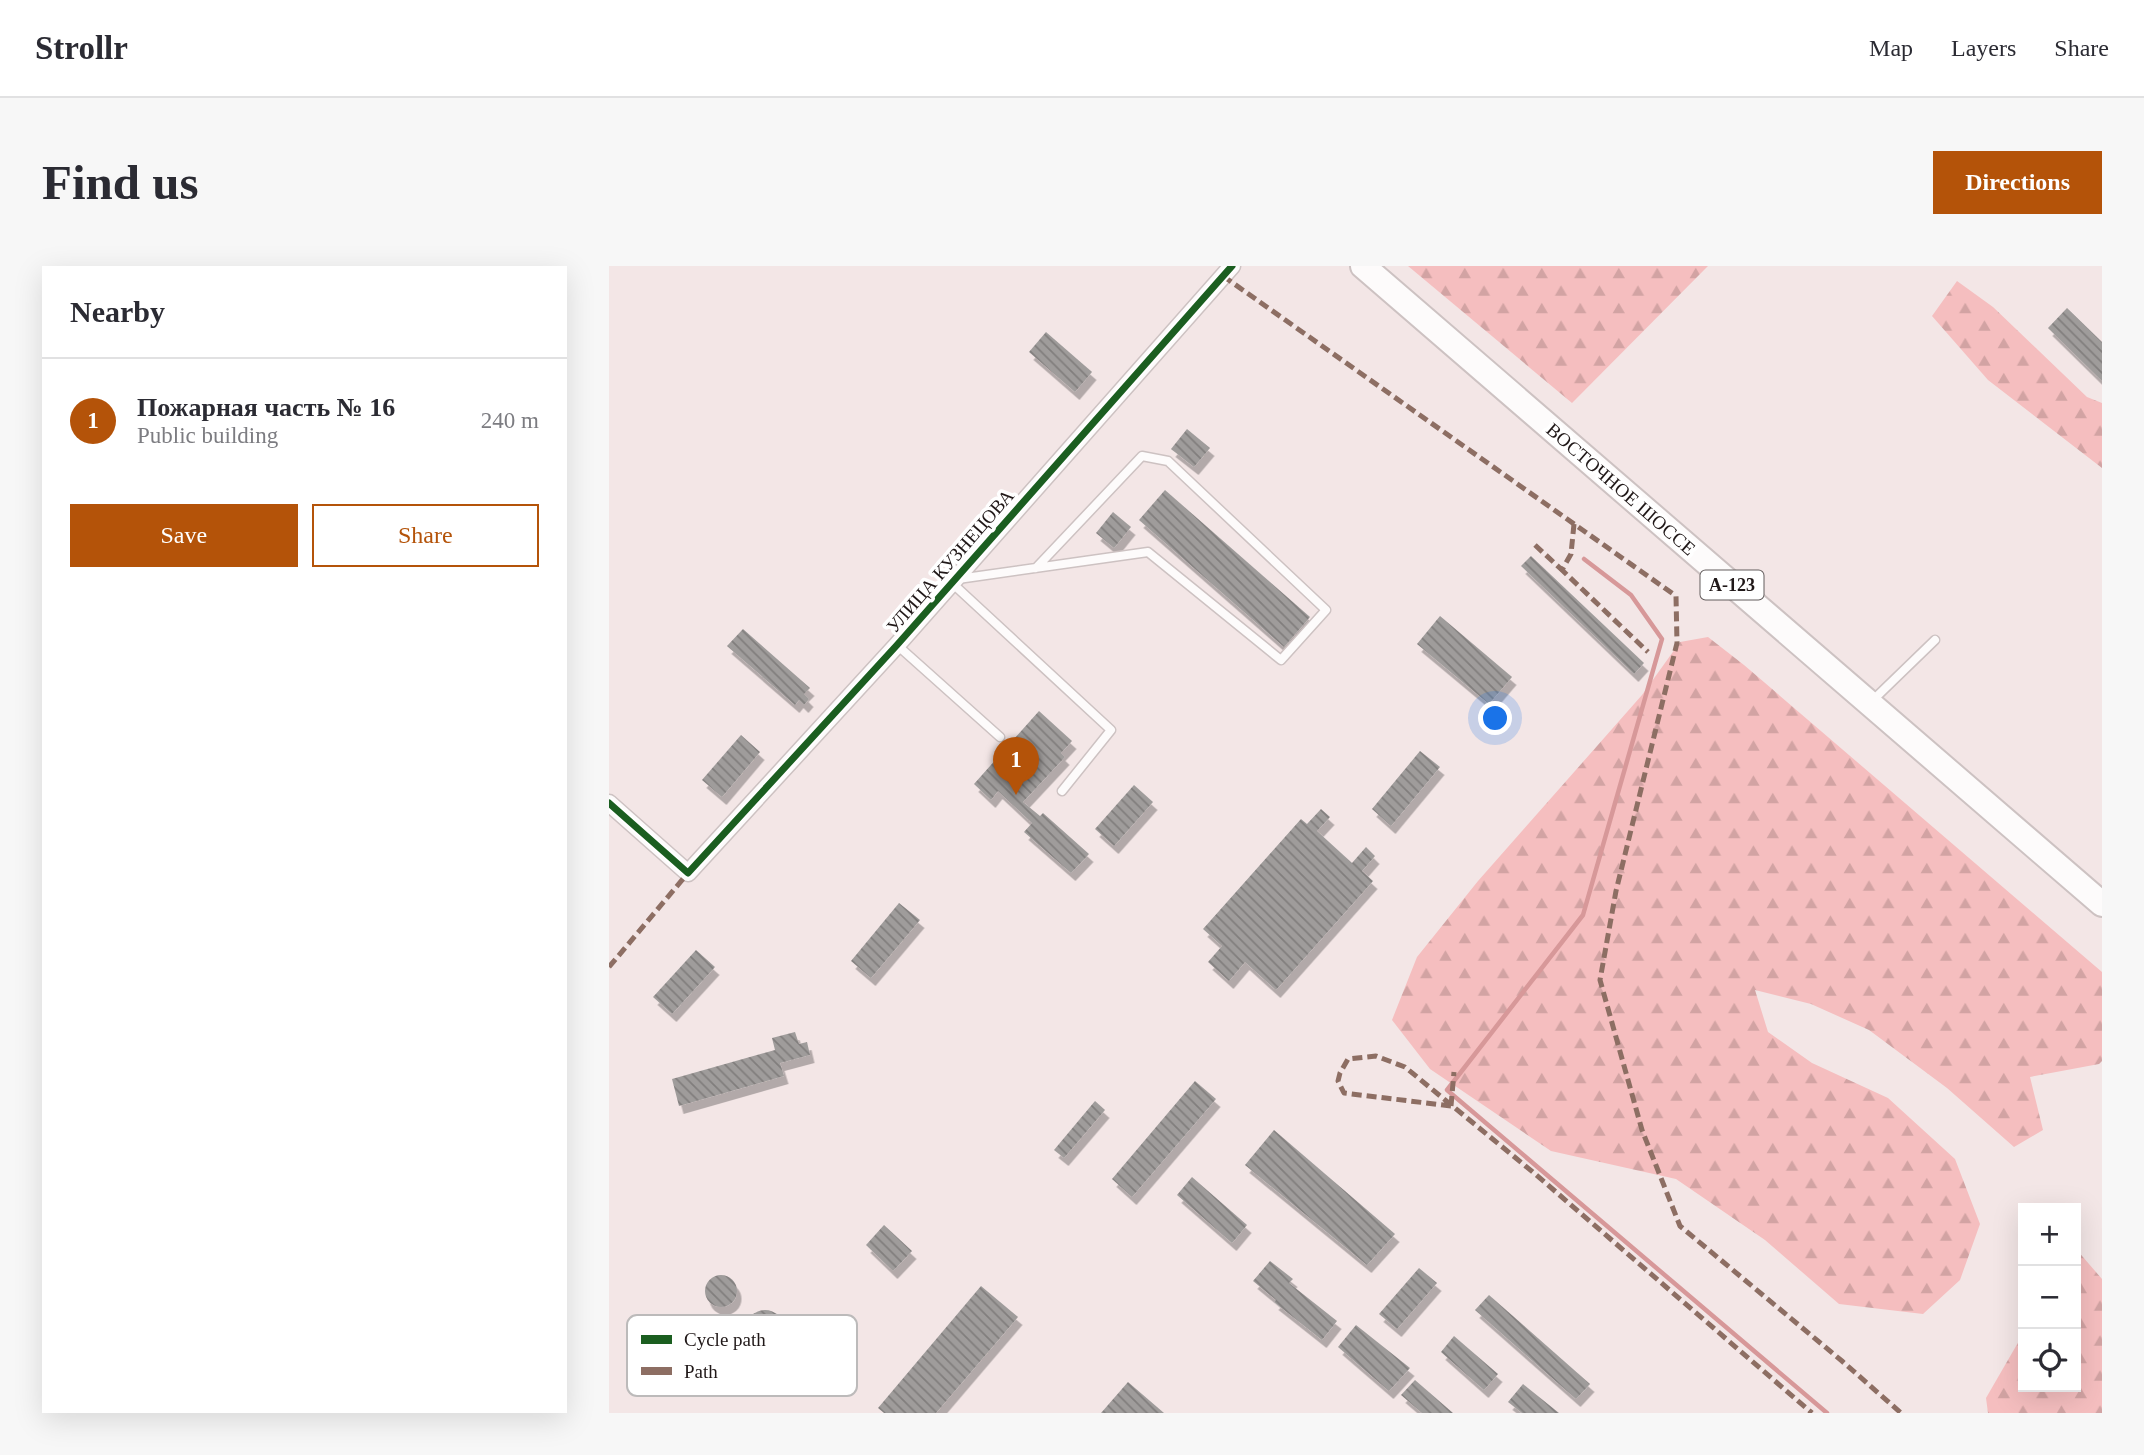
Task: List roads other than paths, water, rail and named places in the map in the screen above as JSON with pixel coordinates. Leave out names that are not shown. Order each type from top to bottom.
[{"type":"main road","name":"ВОСТОЧНОЕ ШОССЕ","points":[[1363,266],[2102,904]]},
{"type":"street","name":"УЛИЦА КУЗНЕЦОВА","points":[[609,803],[688,873],[897,645],[1232,266]]},
{"type":"lane","points":[[953,581],[1147,552],[1281,660],[1325,610],[1168,460],[1142,456],[1036,568]]},
{"type":"lane","points":[[953,581],[1111,730],[1062,791]]},
{"type":"lane","points":[[1870,704],[1935,640]]},
{"type":"lane","points":[[897,645],[1000,737]]},
{"type":"waterway","points":[[1584,559],[1631,595],[1662,639],[1583,915],[1447,1090],[1827,1413]]},
{"type":"place","name":"Пожарная часть № 16","points":[[1016,795]]}]
